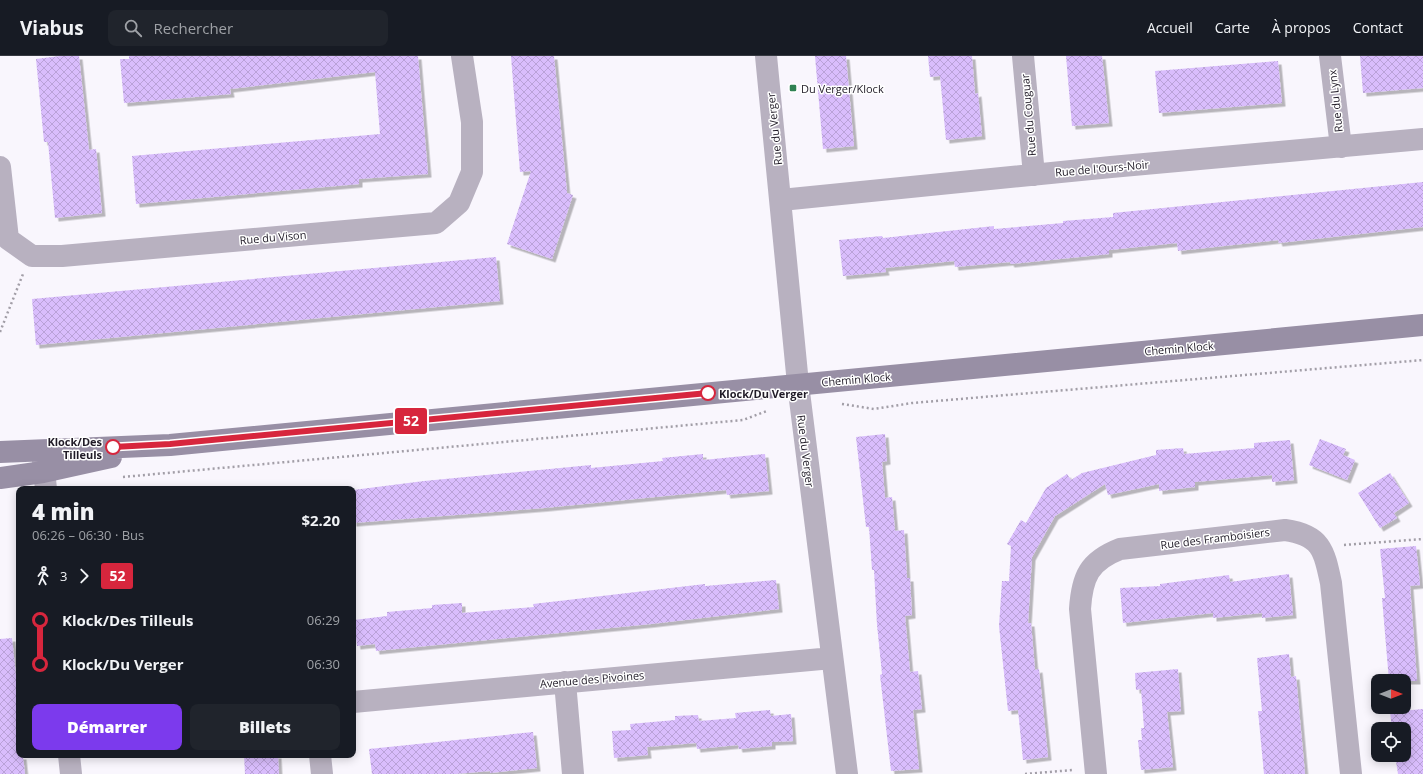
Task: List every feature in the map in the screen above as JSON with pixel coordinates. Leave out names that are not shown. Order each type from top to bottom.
[{"type":"main road","name":"Chemin Klock","points":[[0,452],[170,444],[1423,325]]},
{"type":"main road","name":"Chemin Klock","points":[[0,478],[44,480],[170,444]]},
{"type":"street","name":"Rue du Vison","points":[[32,256],[62,256],[436,223],[459,203],[472,172],[472,122],[462,56]]},
{"type":"street","name":"Rue du Verger","points":[[766,56],[798,384],[847,774]]},
{"type":"street","name":"Rue du Couguar","points":[[1023,56],[1034,175]]},
{"type":"street","name":"Rue du Lynx","points":[[1330,56],[1341,147]]},
{"type":"street","name":"Rue de l'Ours-Noir","points":[[781,200],[1423,139]]},
{"type":"street","points":[[0,167],[8,239],[32,256]]},
{"type":"street","points":[[41,450],[44,480]]},
{"type":"street","name":"Rue des Framboisiers","points":[[1096,771],[1080,609],[1081,592],[1091,566],[1103,556],[1120,549],[1285,530],[1302,533],[1312,538],[1320,547],[1326,560],[1331,583],[1351,774]]},
{"type":"street","name":"Avenue des Pivoines","points":[[356,702],[832,658]]},
{"type":"street","points":[[564,682],[574,774]]},
{"type":"street","points":[[69,758],[71,774]]},
{"type":"street","points":[[320,758],[322,774]]},
{"type":"path","points":[[0,332],[32,256]]},
{"type":"path","points":[[836,403],[874,409],[912,403],[1423,360]]},
{"type":"path","points":[[119,477],[743,420],[761,414],[774,407]]},
{"type":"path","points":[[1320,547],[1423,539]]},
{"type":"path","points":[[1025,774],[1096,771]]},
{"type":"building","points":[[60,56],[79,56],[89,150],[96,149],[102,213],[55,218],[48,142],[44,142],[36,59]]},
{"type":"building","points":[[129,56],[418,56],[428,174],[359,179],[359,184],[136,204],[132,156],[380,134],[375,72],[230,89],[231,94],[124,103],[120,59],[129,59]]},
{"type":"building","points":[[511,56],[554,56],[567,193],[573,195],[552,259],[507,244],[531,171],[520,172]]},
{"type":"building","points":[[815,56],[846,56],[854,146],[823,149]]},
{"type":"building","points":[[928,56],[972,56],[975,94],[978,93],[982,136],[946,140],[940,76],[930,77]]},
{"type":"building","points":[[1066,56],[1102,56],[1109,123],[1072,126]]},
{"type":"building","points":[[1360,56],[1423,56],[1423,88],[1363,93]]},
{"type":"building","points":[[1278,61],[1282,103],[1159,113],[1155,71]]},
{"type":"building","points":[[1423,182],[1423,227],[1279,243],[1278,240],[1178,251],[1177,243],[1109,250],[1109,254],[1011,264],[1010,262],[955,267],[954,261],[885,268],[886,272],[843,276],[839,240],[882,236],[883,238],[994,226],[994,229],[1063,223],[1063,221],[1113,217],[1113,213]]},
{"type":"building","points":[[496,257],[500,301],[36,345],[32,299]]},
{"type":"building","points":[[885,434],[887,461],[882,462],[885,498],[892,497],[895,531],[904,530],[907,578],[910,578],[912,615],[905,616],[910,672],[918,671],[922,709],[913,710],[919,769],[891,771],[880,675],[882,674],[877,625],[874,570],[872,570],[869,527],[866,527],[856,437]]},
{"type":"building","points":[[1320,439],[1346,449],[1343,455],[1355,460],[1347,480],[1309,465]]},
{"type":"building","points":[[1290,440],[1294,480],[1272,482],[1272,475],[1195,482],[1195,487],[1159,491],[1159,484],[1108,495],[1105,484],[1055,516],[1032,557],[1028,623],[1031,623],[1035,670],[1039,669],[1048,757],[1023,760],[1018,710],[1008,711],[999,626],[1002,581],[1009,581],[1011,546],[1007,544],[1021,520],[1026,523],[1046,488],[1067,474],[1071,480],[1082,473],[1156,455],[1156,450],[1183,448],[1184,454],[1254,448],[1254,443]]},
{"type":"building","points":[[703,454],[703,460],[765,454],[769,491],[727,495],[726,490],[544,508],[356,523],[356,490],[424,481],[591,465],[591,468],[663,461],[662,458]]},
{"type":"building","points":[[1390,473],[1409,503],[1394,513],[1397,518],[1380,528],[1358,493]]},
{"type":"building","points":[[1416,546],[1420,585],[1410,586],[1417,681],[1411,681],[1411,674],[1388,674],[1382,598],[1385,598],[1380,549]]},
{"type":"building","points":[[1289,574],[1293,615],[1262,618],[1262,613],[1213,618],[1213,613],[1123,623],[1120,588],[1160,586],[1160,584],[1229,575],[1230,582]]},
{"type":"building","points":[[776,580],[779,609],[651,624],[376,651],[375,644],[357,646],[356,620],[387,616],[387,612],[432,608],[432,605],[462,603],[462,613],[534,607],[533,604],[705,584],[705,586]]},
{"type":"building","points":[[12,638],[16,676],[16,758],[23,758],[25,774],[0,774],[0,639]]},
{"type":"building","points":[[1289,654],[1291,677],[1296,676],[1305,774],[1264,774],[1258,711],[1262,711],[1257,658]]},
{"type":"building","points":[[1178,669],[1181,711],[1167,712],[1173,767],[1141,770],[1138,740],[1142,740],[1141,728],[1144,728],[1141,689],[1136,690],[1135,673]]},
{"type":"building","points":[[1423,709],[1423,774],[1398,774],[1396,762],[1411,762],[1411,722],[1391,722],[1390,714],[1411,714],[1411,710]]},
{"type":"building","points":[[770,710],[771,716],[791,714],[793,741],[772,742],[772,746],[739,749],[738,745],[697,749],[696,743],[647,747],[648,755],[614,758],[612,731],[631,730],[630,724],[675,720],[675,716],[698,715],[699,721],[736,718],[735,713]]},
{"type":"building","points":[[533,732],[537,768],[490,773],[490,771],[455,774],[372,774],[369,749]]},
{"type":"building","points":[[244,758],[278,758],[279,774],[245,774]]},
{"type":"bus line","name":"52","points":[[113,447],[170,444],[708,393]]},
{"type":"place","name":"Du Verger/Klock","points":[[793,88]]},
{"type":"place","name":"Klock/Du Verger","points":[[708,393]]},
{"type":"place","name":"Klock/Des Tilleuls","points":[[113,447]]}]
